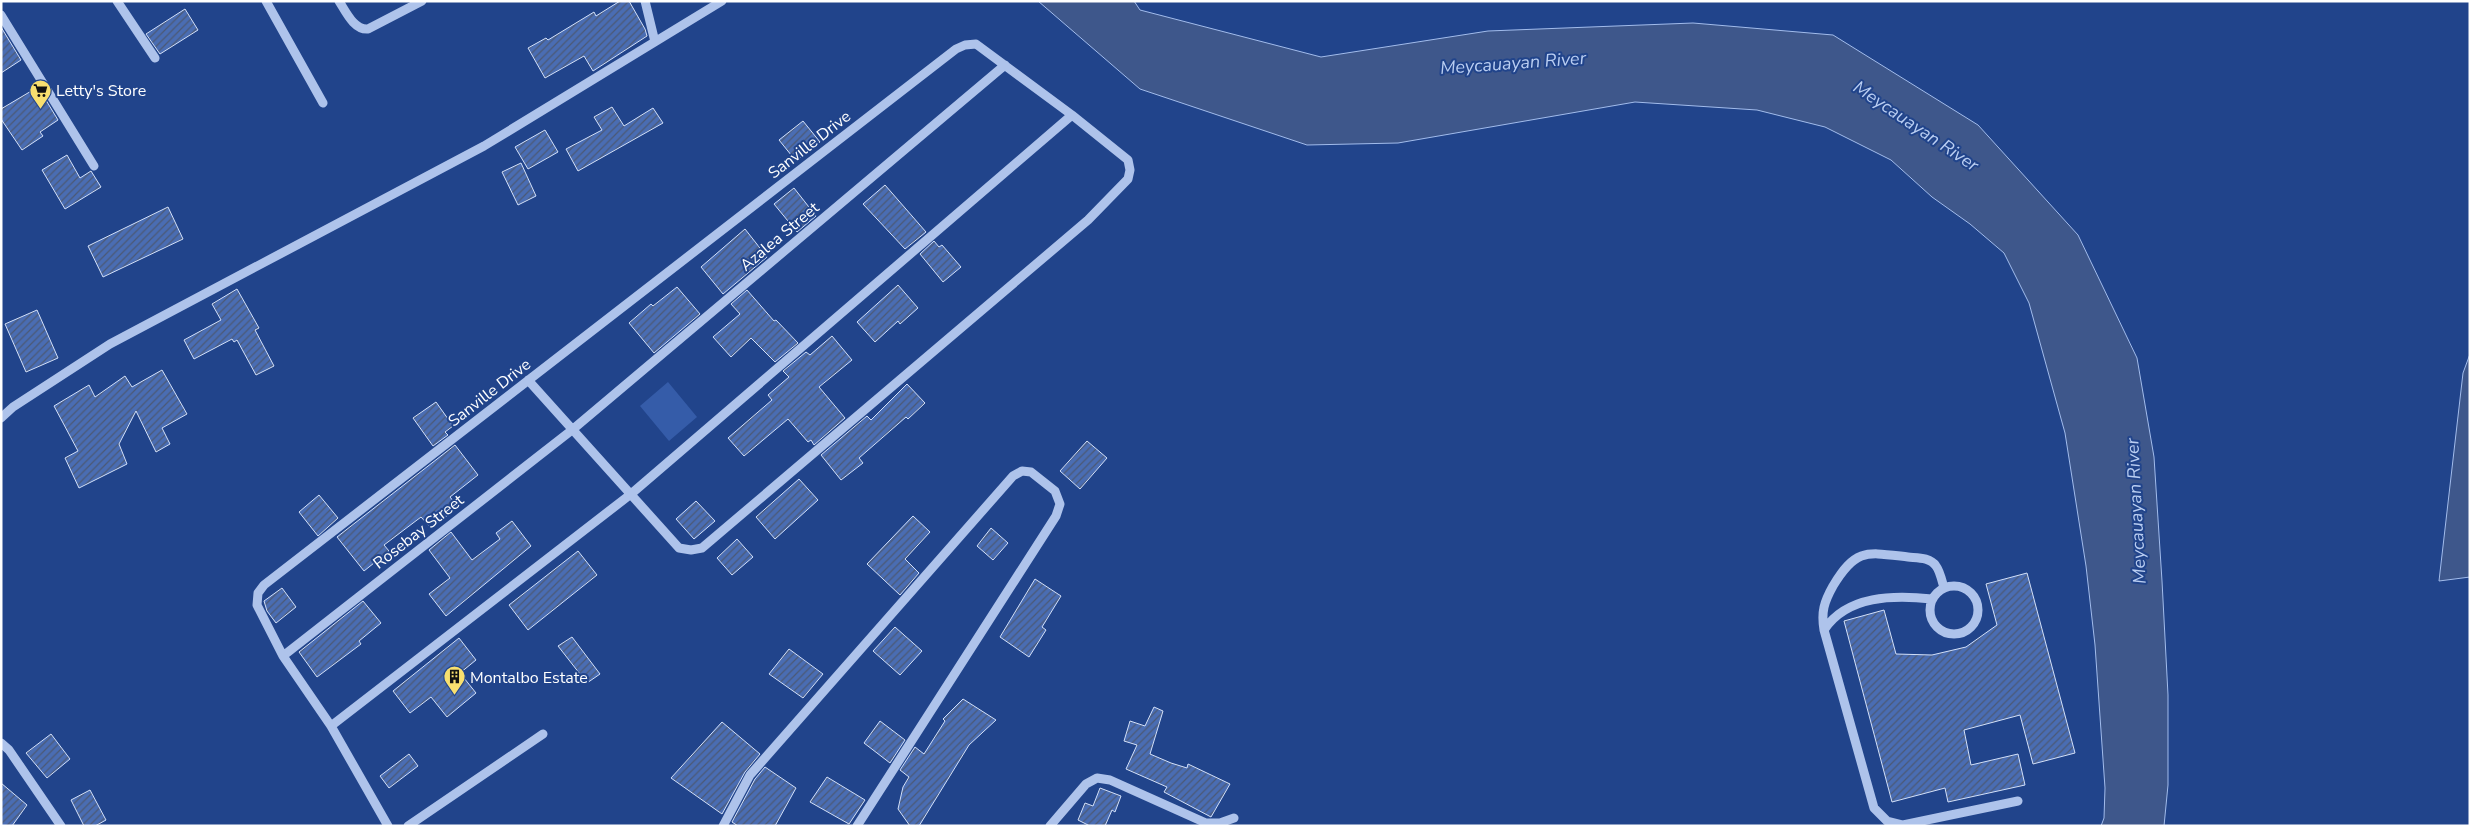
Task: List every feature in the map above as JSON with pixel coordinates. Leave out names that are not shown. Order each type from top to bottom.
[{"type":"street","points":[[117,1],[155,58]]},
{"type":"street","points":[[266,1],[323,103]]},
{"type":"street","points":[[339,1],[356,26],[361,29],[368,29],[422,1]]},
{"type":"street","points":[[645,1],[655,42]]},
{"type":"street","points":[[1,418],[12,407],[110,344],[484,146],[722,1]]},
{"type":"street","points":[[1,15],[94,166]]},
{"type":"street","name":"Sanville Drive","points":[[388,826],[331,726],[283,656],[257,605],[258,593],[264,585],[956,49],[965,45],[976,44],[1072,115],[1128,160],[1130,170],[1128,179],[1088,220],[702,548],[691,550],[679,548],[631,494]]},
{"type":"street","name":"Azalea Street","points":[[572,430],[1005,65]]},
{"type":"street","points":[[331,726],[631,494],[1072,115]]},
{"type":"street","points":[[528,380],[631,494]]},
{"type":"street","name":"Rosebay Street","points":[[283,656],[572,430]]},
{"type":"street","points":[[723,826],[750,775],[1013,476],[1022,471],[1031,472],[1055,491],[1060,504],[1056,516],[857,826]]},
{"type":"street","points":[[1944,588],[1937,566],[1929,560],[1878,553],[1862,556],[1846,565],[1825,600],[1821,613],[1824,630],[1874,808],[1887,821],[1903,826],[1920,824],[2018,801]]},
{"type":"street","points":[[1961,587],[1974,597],[1978,612],[1971,626],[1957,634],[1940,630],[1930,616],[1932,599],[1944,588],[1961,587]]},
{"type":"street","points":[[1824,630],[1832,617],[1844,609],[1859,603],[1890,598],[1932,599]]},
{"type":"street","points":[[408,826],[543,734]]},
{"type":"street","points":[[1,743],[9,750],[61,826]]},
{"type":"street","points":[[1050,826],[1086,784],[1098,778],[1110,780],[1206,823],[1220,823],[1234,818]]},
{"type":"shaded area","points":[[668,382],[697,417],[669,441],[640,406]]},
{"type":"water","name":"Meycauayan River","points":[[1038,1],[1134,1],[1140,10],[1321,57],[1488,31],[1693,23],[1833,35],[1978,125],[2078,235],[2137,358],[2154,457],[2162,581],[2168,695],[2168,785],[2164,826],[2101,826],[2104,818],[2105,788],[2095,645],[2086,566],[2065,433],[2029,303],[2004,253],[1970,224],[1932,197],[1891,160],[1825,127],[1757,110],[1635,102],[1398,143],[1307,145],[1140,89]]},
{"type":"water","points":[[2470,354],[2470,577],[2439,581],[2463,373]]},
{"type":"building","points":[[620,1],[629,1],[647,36],[593,71],[584,56],[545,78],[528,48],[546,38],[548,40],[594,12],[596,16]]},
{"type":"building","points":[[185,9],[198,30],[160,54],[146,34]]},
{"type":"building","points":[[1,27],[21,60],[1,73]]},
{"type":"building","points":[[38,87],[58,120],[40,132],[43,136],[22,150],[1,119],[1,109]]},
{"type":"building","points":[[612,107],[624,126],[653,108],[663,123],[578,171],[566,149],[602,130],[594,117]]},
{"type":"building","points":[[803,121],[820,142],[796,161],[779,140]]},
{"type":"building","points":[[545,130],[558,152],[528,169],[515,147]]},
{"type":"building","points":[[67,155],[80,178],[91,171],[101,187],[65,209],[42,170]]},
{"type":"building","points":[[521,163],[536,196],[518,205],[502,172]]},
{"type":"building","points":[[885,185],[926,232],[905,249],[863,204]]},
{"type":"building","points":[[794,188],[816,216],[797,232],[774,204]]},
{"type":"building","points":[[168,207],[183,239],[103,277],[88,246]]},
{"type":"building","points":[[745,229],[767,257],[723,294],[701,267]]},
{"type":"building","points":[[934,241],[939,247],[942,245],[961,267],[943,282],[920,254]]},
{"type":"building","points":[[898,285],[918,308],[900,324],[898,321],[875,342],[857,322]]},
{"type":"building","points":[[677,287],[700,314],[654,353],[629,323],[651,304],[653,306]]},
{"type":"building","points":[[237,289],[259,328],[255,330],[274,366],[256,375],[237,340],[234,342],[232,339],[194,359],[184,340],[221,320],[212,304]]},
{"type":"building","points":[[747,290],[774,321],[776,320],[798,343],[775,362],[751,338],[731,357],[713,337],[740,314],[731,304]]},
{"type":"building","points":[[37,310],[58,358],[26,372],[5,324]]},
{"type":"building","points":[[832,336],[852,360],[819,387],[845,418],[814,445],[811,440],[808,442],[788,419],[744,456],[728,438],[772,400],[768,395],[789,377],[783,371],[806,352],[810,355]]},
{"type":"building","points":[[162,370],[187,414],[162,428],[170,444],[156,452],[136,411],[119,444],[127,464],[79,488],[65,458],[78,451],[54,406],[89,385],[95,397],[125,376],[132,387]]},
{"type":"building","points":[[907,384],[925,403],[859,458],[863,463],[841,480],[821,455],[867,416],[871,420]]},
{"type":"building","points":[[436,402],[453,426],[445,432],[448,435],[433,446],[413,418]]},
{"type":"building","points":[[1087,441],[1107,458],[1080,489],[1060,471]]},
{"type":"building","points":[[455,445],[478,475],[450,497],[458,507],[431,528],[421,517],[384,545],[389,551],[364,571],[337,537]]},
{"type":"building","points":[[799,479],[818,500],[775,539],[756,517]]},
{"type":"building","points":[[319,495],[338,518],[318,536],[299,512]]},
{"type":"building","points":[[696,501],[715,521],[694,539],[676,519]]},
{"type":"building","points":[[913,516],[930,532],[905,559],[919,573],[900,595],[867,564]]},
{"type":"building","points":[[512,521],[531,546],[446,616],[429,594],[450,578],[429,550],[451,532],[472,560],[500,539],[496,533]]},
{"type":"building","points":[[991,528],[1008,543],[993,560],[977,546]]},
{"type":"building","points":[[737,539],[753,557],[732,575],[717,558]]},
{"type":"building","points":[[578,551],[597,575],[528,630],[509,605]]},
{"type":"building","points":[[2027,573],[2075,753],[2033,764],[2020,715],[1964,730],[1971,765],[2018,754],[2025,785],[1948,802],[1945,788],[1892,802],[1844,621],[1884,610],[1896,654],[1932,655],[1966,647],[1997,625],[1986,584]]},
{"type":"building","points":[[1035,579],[1061,596],[1042,627],[1046,630],[1029,657],[1000,637]]},
{"type":"building","points":[[282,588],[296,607],[276,623],[267,611],[264,601]]},
{"type":"building","points":[[363,601],[381,623],[359,641],[361,644],[317,677],[299,652]]},
{"type":"building","points":[[895,627],[922,651],[900,675],[873,651]]},
{"type":"building","points":[[572,637],[600,674],[587,683],[558,646]]},
{"type":"building","points":[[459,638],[476,660],[460,673],[476,693],[447,717],[431,697],[410,713],[393,691]]},
{"type":"building","points":[[789,649],[823,674],[803,698],[769,674]]},
{"type":"building","points":[[963,699],[996,720],[969,745],[919,826],[910,826],[898,809],[903,787],[909,777],[900,770],[915,747],[924,754],[945,721],[943,719]]},
{"type":"building","points":[[1154,707],[1163,711],[1150,754],[1187,768],[1188,764],[1230,784],[1211,817],[1164,792],[1167,787],[1126,769],[1137,745],[1124,741],[1130,721],[1145,726]]},
{"type":"building","points":[[880,721],[905,740],[890,763],[864,743]]},
{"type":"building","points":[[722,722],[760,754],[745,772],[722,814],[671,778]]},
{"type":"building","points":[[51,734],[70,759],[47,778],[26,753]]},
{"type":"building","points":[[409,754],[418,766],[389,788],[380,776]]},
{"type":"building","points":[[765,767],[796,788],[775,826],[738,826],[732,822],[755,779]]},
{"type":"building","points":[[827,777],[865,800],[849,824],[810,802]]},
{"type":"building","points":[[1,783],[27,805],[12,826],[1,826]]},
{"type":"building","points":[[1100,788],[1121,796],[1115,812],[1112,810],[1105,826],[1090,826],[1078,820],[1085,803],[1093,806]]},
{"type":"building","points":[[90,790],[106,820],[95,826],[84,826],[71,800]]},
{"type":"place","name":"Letty's Store","points":[[40,109]]},
{"type":"place","name":"Montalbo Estate","points":[[454,696]]}]
